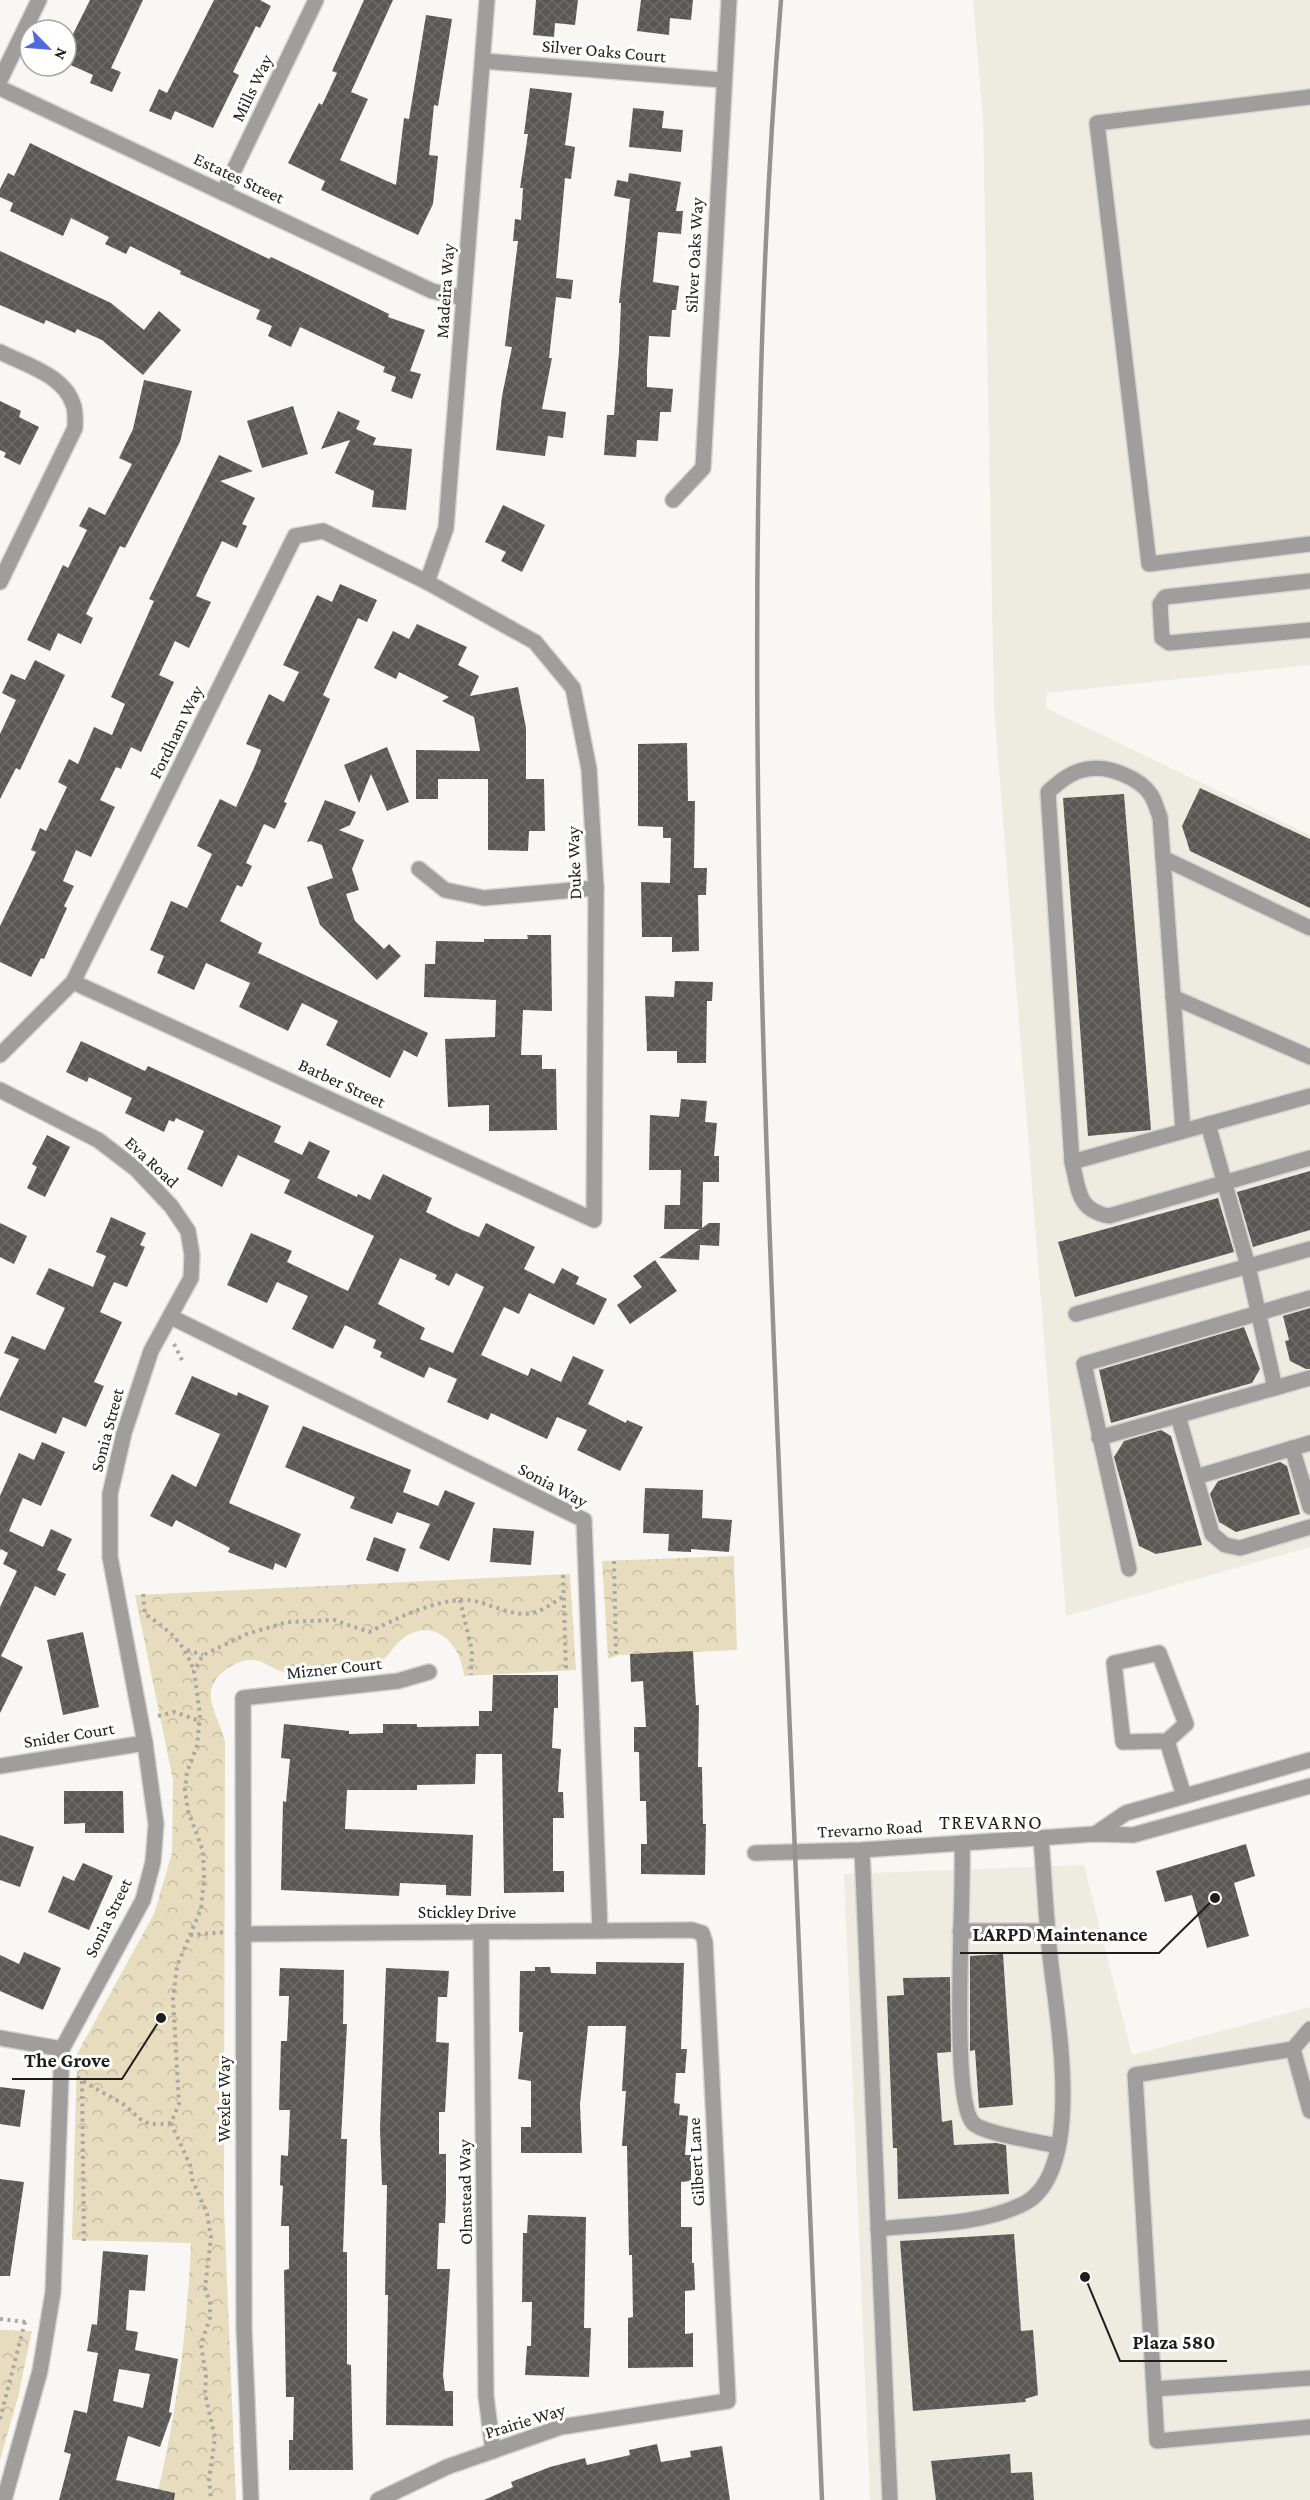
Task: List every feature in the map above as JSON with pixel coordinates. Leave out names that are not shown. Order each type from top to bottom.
[{"type":"street","points":[[0,80],[39,0]]},
{"type":"street","name":"Mills Way","points":[[223,192],[316,0]]},
{"type":"street","name":"Madeira Way","points":[[427,582],[446,528],[487,0]]},
{"type":"street","name":"Silver Oaks Way","points":[[673,500],[703,468],[722,80],[729,0]]},
{"type":"street","name":"Silver Oaks Court","points":[[483,61],[722,80]]},
{"type":"street","name":"Estates Street","points":[[0,88],[432,291],[464,298]]},
{"type":"street","points":[[1310,97],[1097,123],[1149,564],[1310,544]]},
{"type":"street","points":[[0,352],[48,376],[66,389],[74,405],[75,428],[0,582]]},
{"type":"street","name":"Fordham Way","points":[[0,1055],[73,981],[295,536],[323,531],[427,582]]},
{"type":"street","points":[[1310,581],[1165,597],[1160,604],[1162,638],[1169,643],[1310,630]]},
{"type":"street","name":"Duke Way","points":[[427,582],[536,642],[573,688],[589,769],[596,888],[594,1220]]},
{"type":"street","points":[[1183,1131],[1160,817],[1150,794],[1136,780],[1116,772],[1089,768],[1064,777],[1048,792],[1072,1162],[1082,1201],[1093,1214],[1109,1216],[1310,1158]]},
{"type":"street","points":[[1163,858],[1310,928]]},
{"type":"street","points":[[419,869],[445,890],[484,898],[596,888]]},
{"type":"street","name":"Barber Street","points":[[73,981],[594,1220]]},
{"type":"street","points":[[1173,997],[1310,1057]]},
{"type":"street","name":"Eva Road","points":[[0,1090],[98,1140],[136,1169],[171,1206],[188,1232],[192,1255],[191,1278],[171,1317]]},
{"type":"street","points":[[1072,1162],[1310,1096]]},
{"type":"street","points":[[1208,1124],[1248,1266],[1275,1388]]},
{"type":"street","points":[[1076,1314],[1310,1249]]},
{"type":"street","points":[[1129,1569],[1084,1364],[1310,1298]]},
{"type":"street","name":"Sonia Street","points":[[4,2500],[40,2371],[48,2323],[54,2270],[62,2049],[143,1900],[153,1862],[156,1824],[145,1743],[111,1557],[110,1494],[124,1433],[151,1351],[171,1317]]},
{"type":"street","name":"Sonia Way","points":[[171,1317],[584,1520],[600,1931]]},
{"type":"street","points":[[1099,1438],[1310,1378]]},
{"type":"street","points":[[1178,1416],[1212,1534],[1225,1545],[1239,1548],[1310,1527]]},
{"type":"street","points":[[1196,1477],[1310,1443]]},
{"type":"street","points":[[1292,1448],[1310,1507]]},
{"type":"street","points":[[1159,1653],[1186,1724],[1167,1741],[1123,1742],[1114,1664],[1159,1653]]},
{"type":"street","name":"Mizner Court","points":[[243,1698],[398,1681],[429,1672]]},
{"type":"street","name":"Wexler Way","points":[[243,1698],[244,2327],[251,2500]]},
{"type":"street","points":[[1167,1741],[1184,1796]]},
{"type":"street","name":"Snider Court","points":[[0,1766],[145,1743]]},
{"type":"street","name":"Trevarno Road","points":[[1095,1834],[1126,1813],[1310,1760]]},
{"type":"street","name":"Trevarno Road","points":[[755,1853],[862,1850],[1095,1834],[1133,1835],[1310,1786]]},
{"type":"street","points":[[878,2229],[981,2217],[1023,2205],[1044,2188],[1058,2146],[1064,2105],[1047,1931],[1041,1838]]},
{"type":"street","points":[[963,1843],[964,1872],[960,1931],[962,2055],[964,2104],[967,2114],[977,2126],[1058,2146]]},
{"type":"street","points":[[862,1850],[890,2500]]},
{"type":"street","name":"Stickley Drive","points":[[243,1934],[692,1930]]},
{"type":"street","name":"Gilbert Lane","points":[[692,1930],[702,1933],[705,1942],[728,2401]]},
{"type":"street","points":[[960,1931],[1047,1931]]},
{"type":"street","name":"Olmstead Way","points":[[481,1932],[486,2396],[493,2451]]},
{"type":"street","points":[[1310,2029],[1293,2049],[1135,2075],[1157,2441],[1310,2427]]},
{"type":"street","points":[[0,2038],[62,2049]]},
{"type":"street","points":[[1293,2049],[1310,2112]]},
{"type":"street","points":[[1154,2389],[1310,2378]]},
{"type":"street","name":"Prairie Way","points":[[378,2500],[447,2467],[561,2427],[728,2401]]},
{"type":"path","points":[[614,1561],[616,1656]]},
{"type":"path","points":[[563,1575],[566,1670]]},
{"type":"path","points":[[143,1594],[145,1614],[166,1627],[186,1649],[194,1671],[200,1721],[197,1746],[187,1772],[185,1790],[188,1811],[203,1851],[204,1879],[201,1909],[177,1966],[173,1999],[179,2104],[171,2123],[190,2165],[192,2179],[207,2214],[211,2237],[205,2288],[210,2303],[210,2318],[201,2344],[206,2377],[205,2394],[215,2438],[208,2493],[211,2500]]},
{"type":"path","points":[[194,1671],[203,1655],[247,1634],[286,1622],[334,1620],[369,1632],[419,1609],[460,1600],[482,1602],[524,1614],[537,1612],[564,1596]]},
{"type":"path","points":[[460,1600],[472,1651],[471,1675]]},
{"type":"path","points":[[186,1649],[203,1655]]},
{"type":"path","points":[[140,1719],[174,1712],[200,1721]]},
{"type":"path","points":[[190,1935],[225,1932],[243,1934]]},
{"type":"path","points":[[61,2068],[120,2102],[134,2116],[151,2125],[171,2123]]},
{"type":"path","points":[[82,2080],[84,2241]]},
{"type":"path","points":[[0,2319],[48,2323]]},
{"type":"path","points":[[0,2419],[26,2322]]},
{"type":"shaded area","points":[[973,0],[1310,0],[1310,665],[1047,693],[1046,708],[1310,835],[1310,1547],[1066,1616],[994,707],[983,120]]},
{"type":"shaded area","points":[[1084,1865],[1132,2055],[1310,2007],[1310,2500],[870,2500],[844,1874]]},
{"type":"green space","points":[[734,1556],[737,1650],[619,1655],[608,1659],[602,1561]]},
{"type":"green space","points":[[570,1574],[576,1670],[464,1676],[458,1655],[446,1639],[439,1633],[419,1631],[402,1639],[377,1667],[371,1670],[292,1673],[251,1660],[228,1668],[213,1685],[212,1702],[225,1741],[224,2207],[236,2500],[156,2500],[170,2436],[180,2372],[191,2243],[72,2240],[77,2054],[154,1914],[172,1853],[173,1780],[135,1595]]},
{"type":"green space","points":[[0,2330],[32,2331],[18,2397],[0,2460]]},
{"type":"building","points":[[90,0],[143,0],[111,68],[121,72],[112,92],[90,83],[93,75],[78,68],[78,24]]},
{"type":"building","points":[[214,0],[260,0],[271,6],[260,28],[256,26],[233,72],[239,75],[213,128],[175,111],[171,120],[149,111],[159,89],[167,93]]},
{"type":"building","points":[[364,0],[393,0],[351,92],[368,99],[340,160],[396,185],[404,118],[409,119],[426,15],[452,19],[438,106],[434,105],[429,155],[438,156],[433,204],[418,235],[321,190],[325,181],[288,163],[319,103],[322,105],[337,73],[332,71]]},
{"type":"building","points":[[536,0],[578,0],[575,25],[555,23],[554,37],[533,35]]},
{"type":"building","points":[[641,0],[693,0],[691,20],[670,18],[669,35],[637,31]]},
{"type":"building","points":[[530,88],[572,93],[565,145],[575,147],[571,179],[565,178],[556,278],[573,280],[571,299],[556,297],[549,358],[552,358],[542,409],[566,412],[563,438],[548,436],[545,456],[496,450],[502,396],[512,347],[505,346],[518,241],[513,241],[515,219],[521,220],[523,188],[520,188],[528,134],[524,134]]},
{"type":"building","points":[[633,108],[664,111],[662,128],[683,130],[681,152],[629,147]]},
{"type":"building","points":[[30,143],[269,259],[271,257],[311,276],[389,314],[388,317],[425,330],[410,371],[421,374],[412,399],[391,391],[396,377],[383,372],[385,367],[300,327],[291,347],[268,336],[272,326],[256,319],[260,310],[180,274],[181,271],[130,246],[126,254],[105,244],[109,237],[71,218],[63,236],[10,211],[13,203],[0,197],[0,189],[8,173],[14,176]]},
{"type":"building","points":[[629,173],[681,182],[676,211],[683,211],[681,234],[658,232],[653,282],[679,286],[676,310],[672,310],[670,337],[649,336],[647,387],[673,389],[671,412],[660,412],[658,441],[637,440],[636,457],[604,455],[607,415],[614,415],[619,352],[621,303],[619,303],[630,199],[614,196],[617,180],[628,182]]},
{"type":"building","points":[[0,251],[111,303],[144,330],[159,311],[181,330],[143,375],[102,340],[77,329],[75,333],[46,320],[44,324],[0,305]]},
{"type":"building","points":[[144,380],[192,391],[180,442],[125,548],[120,546],[86,614],[93,618],[81,644],[58,633],[50,651],[27,640],[63,565],[68,568],[87,530],[79,526],[89,507],[105,515],[132,464],[119,458],[133,429]]},
{"type":"building","points":[[0,401],[21,411],[19,417],[39,427],[20,465],[4,457],[6,453],[0,450]]},
{"type":"building","points":[[293,406],[308,454],[262,468],[247,421]]},
{"type":"building","points":[[338,411],[360,421],[356,429],[376,438],[373,445],[412,449],[406,510],[372,507],[374,491],[335,473],[350,440],[321,449]]},
{"type":"building","points":[[219,455],[253,471],[220,481],[255,498],[242,524],[247,526],[237,548],[222,541],[204,578],[196,596],[211,602],[189,648],[175,641],[159,675],[174,682],[141,752],[131,747],[121,769],[116,767],[100,800],[115,807],[91,857],[76,850],[63,881],[74,886],[64,906],[67,908],[44,959],[41,958],[31,977],[0,962],[0,926],[36,852],[31,850],[40,828],[46,831],[67,787],[58,782],[69,759],[78,764],[94,727],[112,735],[125,704],[111,697],[154,601],[149,599]]},
{"type":"building","points":[[503,505],[545,525],[522,572],[501,561],[506,552],[485,542]]},
{"type":"building","points":[[340,584],[377,600],[367,622],[358,618],[323,695],[330,699],[284,802],[287,803],[275,829],[264,824],[246,863],[252,866],[242,887],[237,885],[220,921],[262,943],[258,953],[428,1033],[417,1057],[404,1050],[390,1078],[326,1045],[338,1021],[302,1003],[288,1031],[239,1007],[250,983],[206,963],[194,990],[157,973],[164,956],[150,950],[171,901],[187,908],[212,854],[197,846],[220,799],[236,807],[261,750],[246,744],[269,694],[284,702],[299,672],[283,665],[317,595],[332,602]]},
{"type":"building","points":[[417,624],[467,647],[458,665],[479,676],[470,696],[518,687],[526,728],[526,779],[544,779],[545,831],[529,831],[528,851],[488,850],[488,779],[438,779],[438,799],[416,799],[416,750],[480,751],[474,717],[442,701],[449,697],[399,672],[396,679],[374,668],[393,631],[409,639]]},
{"type":"building","points":[[35,660],[65,675],[20,770],[16,768],[0,799],[0,734],[16,700],[2,693],[11,674],[25,680]]},
{"type":"building","points":[[687,743],[688,801],[695,801],[694,868],[707,868],[706,895],[698,895],[699,951],[672,952],[672,937],[642,937],[641,882],[670,883],[671,838],[663,838],[663,827],[638,826],[638,744]]},
{"type":"building","points":[[387,747],[409,802],[387,811],[371,774],[359,803],[344,765]]},
{"type":"building","points":[[1200,788],[1310,839],[1310,908],[1190,851],[1182,826]]},
{"type":"building","points":[[1124,794],[1151,1130],[1088,1136],[1063,798]]},
{"type":"building","points":[[325,800],[356,812],[350,825],[339,830],[364,840],[352,869],[359,890],[346,894],[355,921],[384,949],[389,944],[401,956],[377,980],[320,925],[307,887],[333,878],[322,845],[307,842]]},
{"type":"building","points":[[527,935],[551,935],[552,1011],[523,1010],[521,1055],[542,1055],[542,1069],[556,1069],[557,1130],[489,1131],[489,1105],[448,1107],[445,1039],[495,1037],[496,1000],[424,997],[425,964],[435,964],[436,941],[484,942],[484,939],[528,939]]},
{"type":"building","points":[[675,981],[713,982],[712,1001],[707,1001],[706,1063],[677,1063],[677,1051],[647,1051],[645,996],[674,997]]},
{"type":"building","points":[[81,1041],[145,1071],[148,1066],[281,1126],[274,1142],[302,1155],[309,1141],[330,1151],[317,1178],[357,1197],[358,1194],[370,1200],[383,1174],[432,1198],[426,1212],[460,1229],[479,1237],[486,1223],[535,1247],[524,1269],[554,1284],[562,1268],[579,1277],[576,1284],[607,1299],[594,1325],[529,1293],[519,1314],[504,1307],[481,1355],[528,1376],[531,1368],[561,1382],[573,1356],[604,1370],[588,1404],[626,1423],[627,1420],[643,1427],[620,1471],[577,1450],[587,1430],[557,1417],[547,1439],[491,1413],[488,1420],[447,1402],[457,1379],[429,1367],[424,1378],[380,1357],[382,1352],[373,1348],[376,1340],[345,1325],[333,1349],[292,1329],[308,1296],[277,1282],[267,1303],[227,1285],[251,1233],[292,1251],[287,1262],[348,1291],[374,1236],[284,1193],[290,1180],[238,1155],[222,1187],[187,1169],[204,1131],[176,1118],[174,1122],[169,1120],[164,1132],[125,1113],[132,1098],[89,1077],[87,1082],[66,1072]],"holes":[[[400,1258],[437,1275],[435,1279],[449,1286],[456,1273],[484,1287],[453,1353],[420,1339],[425,1328],[378,1304]]]},
{"type":"building","points":[[681,1099],[707,1101],[705,1122],[717,1123],[714,1156],[719,1156],[719,1182],[703,1182],[702,1228],[709,1223],[720,1223],[719,1246],[700,1245],[699,1260],[659,1258],[700,1229],[664,1229],[665,1205],[680,1205],[681,1170],[649,1170],[650,1115],[679,1117]]},
{"type":"building","points":[[47,1135],[70,1147],[45,1197],[27,1188],[37,1167],[32,1164]]},
{"type":"building","points":[[1310,1171],[1310,1230],[1253,1247],[1237,1192]]},
{"type":"building","points":[[1218,1198],[1234,1252],[1075,1297],[1058,1242]]},
{"type":"building","points":[[111,1217],[146,1233],[140,1245],[145,1247],[127,1287],[114,1282],[100,1312],[122,1322],[94,1382],[104,1386],[86,1427],[63,1417],[56,1434],[0,1410],[0,1398],[19,1359],[4,1353],[12,1336],[45,1350],[65,1308],[36,1294],[49,1268],[93,1287],[106,1256],[96,1252]]},
{"type":"building","points":[[0,1223],[27,1236],[14,1264],[0,1257]]},
{"type":"building","points":[[655,1260],[677,1291],[630,1324],[617,1305],[642,1287],[633,1276]]},
{"type":"building","points":[[1310,1308],[1310,1369],[1306,1369],[1290,1361],[1285,1341],[1289,1340],[1283,1316]]},
{"type":"building","points":[[1244,1327],[1260,1369],[1252,1383],[1111,1423],[1099,1370]]},
{"type":"building","points":[[192,1376],[237,1396],[238,1392],[269,1406],[229,1503],[301,1534],[286,1568],[275,1563],[273,1570],[228,1552],[230,1548],[176,1520],[172,1527],[150,1516],[172,1474],[196,1487],[220,1434],[175,1414]]},
{"type":"building","points":[[303,1426],[411,1470],[403,1492],[438,1506],[445,1490],[475,1503],[449,1561],[419,1548],[430,1524],[397,1512],[392,1524],[350,1508],[355,1497],[285,1467]]},
{"type":"building","points":[[1161,1430],[1171,1436],[1202,1545],[1156,1554],[1139,1546],[1114,1457],[1124,1441]]},
{"type":"building","points":[[42,1442],[65,1452],[41,1506],[23,1498],[9,1531],[43,1547],[51,1529],[72,1539],[57,1570],[66,1574],[55,1596],[35,1586],[1,1656],[23,1667],[0,1713],[0,1607],[17,1571],[3,1564],[8,1553],[1,1549],[0,1551],[0,1496],[19,1453],[34,1460]]},
{"type":"building","points":[[1280,1462],[1287,1466],[1300,1514],[1236,1532],[1219,1522],[1210,1494],[1218,1481]]},
{"type":"building","points":[[645,1488],[703,1490],[702,1518],[732,1520],[729,1552],[691,1549],[691,1552],[668,1551],[669,1534],[643,1533]]},
{"type":"building","points":[[493,1528],[534,1531],[531,1565],[490,1562]]},
{"type":"building","points":[[374,1537],[406,1549],[398,1572],[366,1560]]},
{"type":"building","points":[[83,1632],[99,1707],[63,1715],[47,1640]]},
{"type":"building","points":[[693,1651],[696,1705],[699,1705],[698,1767],[702,1767],[703,1824],[706,1824],[705,1875],[641,1874],[641,1844],[647,1844],[646,1801],[640,1801],[639,1752],[634,1752],[634,1727],[646,1727],[643,1681],[631,1682],[630,1654]]},
{"type":"building","points":[[493,1675],[558,1675],[558,1708],[554,1708],[552,1748],[561,1749],[558,1792],[563,1792],[564,1818],[553,1818],[553,1871],[564,1871],[564,1892],[504,1893],[502,1754],[476,1754],[475,1784],[417,1785],[417,1790],[347,1790],[345,1829],[473,1835],[471,1896],[446,1895],[446,1885],[400,1883],[399,1896],[281,1890],[283,1801],[286,1802],[290,1759],[281,1758],[284,1724],[349,1731],[349,1734],[383,1733],[383,1724],[417,1724],[417,1727],[479,1726],[479,1711],[492,1711]]},
{"type":"building","points":[[64,1791],[123,1791],[124,1833],[85,1833],[85,1823],[64,1824]]},
{"type":"building","points":[[0,1835],[34,1847],[20,1887],[0,1880]]},
{"type":"building","points":[[1246,1844],[1255,1876],[1234,1883],[1249,1936],[1207,1948],[1192,1895],[1165,1902],[1156,1871]]},
{"type":"building","points":[[83,1863],[113,1876],[89,1930],[48,1912],[63,1876],[74,1881]]},
{"type":"building","points":[[24,1952],[61,1968],[43,2010],[0,1991],[0,1955],[19,1964]]},
{"type":"building","points":[[1003,1954],[1013,2105],[979,2108],[975,2050],[970,2051],[970,1956]]},
{"type":"building","points":[[596,1962],[684,1963],[681,2049],[687,2049],[685,2073],[676,2073],[674,2103],[680,2104],[679,2115],[688,2116],[685,2155],[691,2155],[691,2181],[681,2182],[681,2227],[692,2227],[695,2290],[685,2291],[685,2334],[693,2333],[693,2367],[628,2368],[628,2318],[633,2317],[632,2255],[629,2255],[627,2146],[622,2146],[626,2091],[622,2091],[626,2026],[588,2026],[580,2104],[582,2153],[521,2153],[521,2127],[531,2127],[531,2081],[518,2079],[523,2032],[519,2032],[520,1971],[535,1971],[535,1967],[550,1967],[551,1973],[596,1974]]},
{"type":"building","points":[[280,1968],[344,1970],[343,2024],[347,2024],[341,2139],[347,2139],[343,2252],[347,2252],[347,2364],[351,2365],[353,2470],[289,2470],[289,2440],[293,2440],[294,2397],[286,2397],[284,2270],[289,2269],[289,2226],[281,2226],[283,2186],[280,2185],[281,2155],[288,2156],[290,2110],[279,2110],[281,2041],[287,2041],[289,1996],[279,1996]]},
{"type":"building","points":[[386,1968],[449,1971],[447,1997],[438,1997],[436,2042],[449,2043],[445,2112],[439,2112],[439,2154],[446,2154],[446,2198],[445,2223],[439,2223],[437,2269],[450,2269],[443,2375],[445,2391],[453,2391],[453,2426],[386,2425],[387,2185],[382,2185],[380,2129]]},
{"type":"building","points":[[950,1977],[951,2052],[937,2053],[942,2122],[952,2120],[954,2145],[996,2143],[1006,2145],[1009,2194],[898,2199],[897,2148],[893,2148],[887,1996],[904,1995],[903,1978]]},
{"type":"building","points":[[0,2087],[25,2090],[20,2127],[0,2124]]},
{"type":"building","points":[[0,2179],[24,2182],[10,2276],[0,2276]]},
{"type":"building","points":[[528,2215],[586,2217],[584,2328],[591,2328],[589,2377],[525,2375],[527,2346],[531,2346],[532,2302],[522,2302],[523,2233],[527,2233]]},
{"type":"building","points":[[1014,2234],[1021,2331],[1033,2330],[1038,2395],[1025,2399],[1026,2402],[913,2411],[900,2241]]},
{"type":"building","points":[[103,2251],[148,2255],[145,2291],[129,2290],[126,2330],[138,2332],[135,2350],[178,2359],[169,2412],[172,2413],[160,2447],[128,2436],[116,2480],[175,2493],[174,2500],[59,2500],[71,2454],[64,2452],[74,2410],[87,2413],[98,2353],[87,2351],[92,2324],[97,2325]],"holes":[[[119,2369],[150,2374],[143,2408],[113,2401]]]},
{"type":"building","points":[[657,2444],[661,2462],[691,2457],[690,2451],[722,2446],[730,2500],[484,2500],[513,2487],[511,2482],[550,2467],[585,2458],[587,2465],[630,2455],[629,2450]]},
{"type":"building","points":[[1010,2454],[1011,2473],[1032,2472],[1034,2500],[936,2500],[931,2461]]},
{"type":"railway","points":[[781,0],[769,180],[761,361],[757,722],[771,1265],[822,2500]]},
{"type":"place","name":"LARPD Maintenance","points":[[1215,1898]]},
{"type":"place","name":"The Grove","points":[[161,2018]]},
{"type":"place","name":"Plaza 580","points":[[1085,2277]]},
{"type":"district","name":"TREVARNO","points":[[991,1822]]}]
